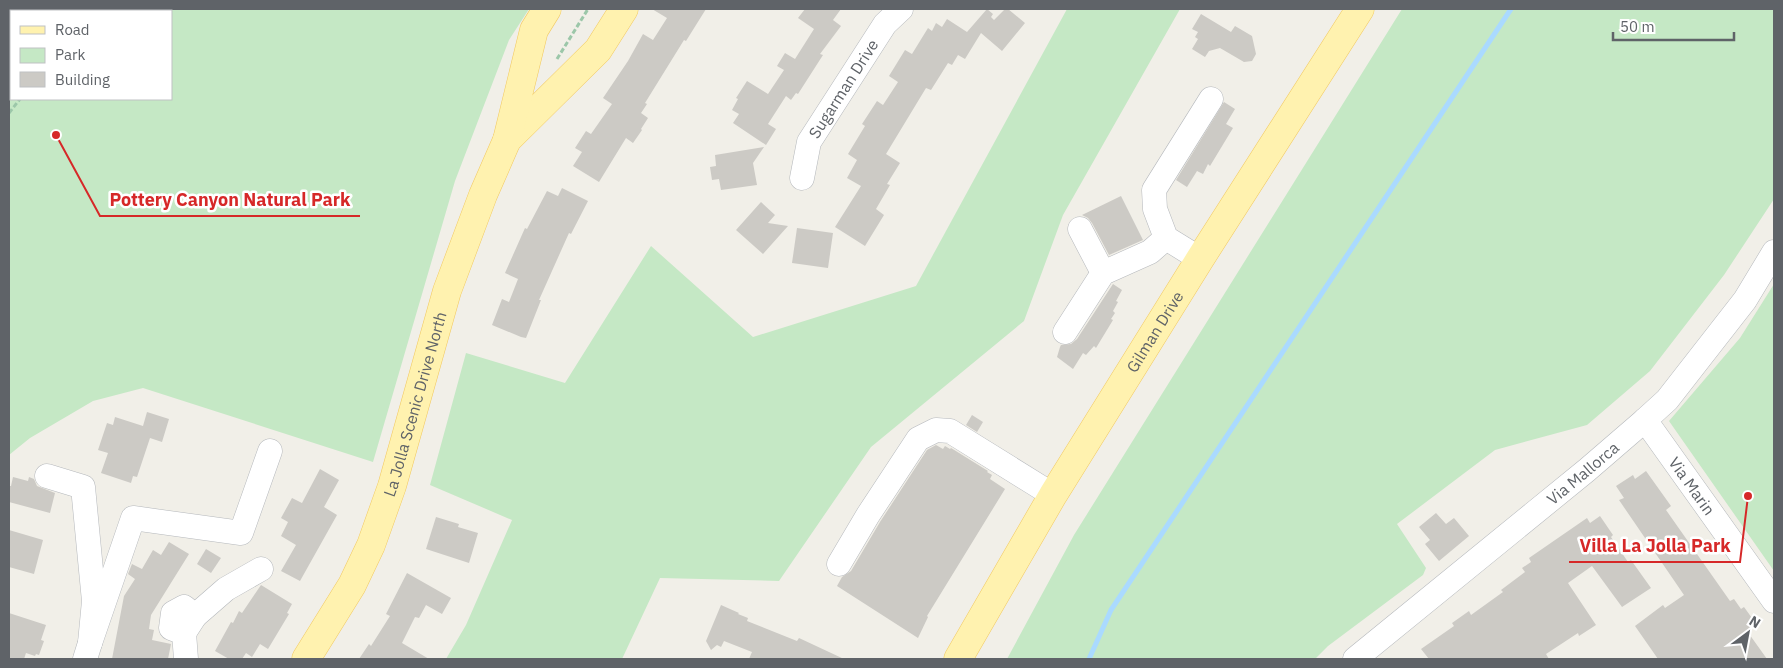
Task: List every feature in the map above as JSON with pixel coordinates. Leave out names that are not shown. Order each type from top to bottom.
[{"type":"main road","name":"La Jolla Scenic Drive North","points":[[306,659],[352,585],[371,545],[392,486],[447,291],[483,195],[507,140],[534,30],[547,9]]},
{"type":"main road","name":"La Jolla Scenic Drive North","points":[[507,140],[598,50],[624,9]]},
{"type":"main road","name":"Gilman Drive","points":[[958,659],[1053,495],[1200,259],[1360,9]]},
{"type":"street","name":"Sugarman Drive","points":[[802,178],[809,142],[885,24],[901,9]]},
{"type":"street","points":[[1200,259],[1166,238],[1155,210],[1154,190],[1211,98]]},
{"type":"street","points":[[1080,229],[1103,273]]},
{"type":"street","points":[[1065,332],[1103,273],[1150,252],[1166,238]]},
{"type":"street","name":"Via Mallorca","points":[[1355,659],[1378,652],[1666,400],[1745,300],[1774,252]]},
{"type":"street","name":"Via Marin","points":[[1645,420],[1774,601]]},
{"type":"street","points":[[839,564],[918,439],[936,430],[950,431],[1053,495]]},
{"type":"street","points":[[88,651],[134,518],[241,532],[270,451]]},
{"type":"street","points":[[47,476],[83,487],[94,601],[88,651]]},
{"type":"street","points":[[186,659],[190,625],[226,589],[261,570]]},
{"type":"path","points":[[9,112],[19,100]]},
{"type":"green space","points":[[9,9],[529,9],[509,40],[455,181],[373,462],[143,388],[93,401],[30,438],[9,455]]},
{"type":"green space","points":[[1067,9],[1180,9],[1063,215],[1024,321],[871,447],[779,581],[660,578],[622,659],[446,659],[466,625],[512,520],[430,485],[466,353],[565,383],[651,246],[753,337],[916,286]]},
{"type":"green space","points":[[1402,9],[1774,9],[1774,199],[1724,275],[1650,371],[1587,425],[1495,450],[1397,524],[1426,568],[1423,575],[1328,646],[1315,659],[1007,659],[1074,535]]},
{"type":"green space","points":[[1774,284],[1774,571],[1669,421],[1740,338]]},
{"type":"building","points":[[652,9],[706,9],[686,41],[684,40],[645,103],[647,104],[641,113],[648,118],[642,130],[633,143],[626,138],[599,182],[573,166],[582,152],[575,148],[586,131],[591,134],[612,104],[603,98],[628,61],[643,34],[653,40],[667,18]]},
{"type":"building","points":[[805,9],[841,9],[833,20],[841,26],[820,54],[823,55],[798,94],[796,93],[791,100],[786,96],[768,124],[776,129],[766,145],[733,123],[739,114],[732,110],[738,99],[736,98],[747,81],[768,94],[784,70],[777,66],[785,53],[795,59],[814,29],[798,18]]},
{"type":"building","points":[[987,9],[993,14],[991,17],[994,20],[1005,9],[1008,9],[1025,23],[1002,51],[981,33],[965,59],[958,55],[952,65],[948,63],[931,90],[926,88],[886,154],[900,163],[887,184],[890,185],[876,209],[884,215],[865,246],[835,227],[861,186],[847,178],[857,160],[848,154],[865,126],[862,124],[877,101],[883,105],[898,82],[889,76],[905,50],[912,54],[928,28],[932,31],[936,23],[942,27],[947,19],[967,32]]},
{"type":"building","points":[[1201,14],[1231,32],[1235,26],[1252,36],[1256,54],[1252,61],[1244,62],[1220,48],[1209,51],[1205,57],[1192,49],[1198,39],[1195,37],[1198,32],[1192,29]]},
{"type":"building","points":[[1224,102],[1235,109],[1226,124],[1233,128],[1210,166],[1208,164],[1203,174],[1197,171],[1187,187],[1176,180]]},
{"type":"building","points":[[764,147],[753,163],[757,185],[721,190],[719,179],[712,180],[710,167],[716,166],[715,155]]},
{"type":"building","points":[[562,188],[588,201],[571,234],[569,233],[539,300],[541,300],[526,338],[521,337],[492,325],[502,299],[509,302],[518,279],[505,273],[525,228],[527,229],[547,191],[558,196]]},
{"type":"building","points":[[1121,196],[1143,240],[1109,255],[1092,223],[1082,215]]},
{"type":"building","points":[[761,202],[775,215],[768,223],[788,226],[763,254],[736,230]]},
{"type":"building","points":[[797,228],[833,233],[828,268],[792,263]]},
{"type":"building","points":[[1113,284],[1122,290],[1113,311],[1115,313],[1111,319],[1113,320],[1096,348],[1094,346],[1086,355],[1083,353],[1073,369],[1057,357],[1060,347],[1061,345],[1071,344],[1077,339]]},
{"type":"building","points":[[147,412],[169,419],[162,442],[150,438],[137,477],[133,476],[131,483],[101,473],[108,453],[98,450],[107,423],[113,425],[115,417],[143,426]]},
{"type":"building","points":[[972,415],[983,422],[977,432],[966,425]]},
{"type":"building","points":[[936,445],[943,449],[945,446],[951,448],[988,471],[992,475],[990,479],[1005,489],[927,616],[918,638],[837,586],[842,577],[851,571],[880,522],[927,450]]},
{"type":"building","points":[[320,469],[339,480],[324,507],[337,515],[300,581],[281,571],[296,545],[281,536],[288,522],[281,518],[292,498],[302,503]]},
{"type":"building","points":[[1646,471],[1671,506],[1666,510],[1730,601],[1734,599],[1741,609],[1744,607],[1757,625],[1747,631],[1767,659],[1658,659],[1635,626],[1663,605],[1665,608],[1684,595],[1619,500],[1624,498],[1616,486],[1633,475],[1635,479]]},
{"type":"building","points":[[13,477],[28,481],[29,477],[34,479],[37,486],[55,493],[50,513],[9,502],[9,486],[11,486]]},
{"type":"building","points":[[1436,513],[1446,524],[1454,518],[1469,536],[1439,561],[1425,544],[1430,540],[1419,527]]},
{"type":"building","points":[[1600,516],[1613,535],[1611,537],[1628,562],[1631,560],[1651,588],[1622,607],[1592,566],[1568,583],[1596,625],[1579,636],[1578,633],[1546,654],[1549,659],[1429,659],[1421,649],[1454,626],[1452,623],[1469,611],[1471,615],[1503,592],[1501,590],[1525,572],[1522,568],[1531,562],[1529,558],[1587,518],[1590,523]]},
{"type":"building","points":[[436,517],[459,524],[458,527],[478,533],[469,563],[426,549]]},
{"type":"building","points":[[9,530],[43,540],[34,574],[9,567]]},
{"type":"building","points":[[169,542],[189,554],[151,615],[149,629],[154,630],[152,640],[171,644],[168,659],[112,659],[124,596],[135,579],[128,574],[132,564],[142,569],[153,550],[161,555]]},
{"type":"building","points":[[206,549],[221,558],[211,573],[197,564]]},
{"type":"building","points":[[407,573],[451,598],[442,614],[426,605],[419,618],[415,617],[402,643],[429,659],[359,659],[369,644],[371,646],[390,616],[386,614]]},
{"type":"building","points":[[261,585],[292,604],[287,613],[289,614],[268,649],[260,644],[252,657],[246,653],[242,659],[229,659],[215,651],[231,622],[233,623],[239,611],[242,613]]},
{"type":"building","points":[[721,605],[748,618],[747,621],[797,641],[799,638],[844,659],[749,659],[752,652],[724,641],[721,647],[717,645],[711,650],[706,641]]},
{"type":"building","points":[[9,613],[46,625],[41,640],[44,641],[39,655],[36,654],[35,656],[26,653],[24,659],[9,659]]},
{"type":"waterway","points":[[1089,659],[1111,610],[1511,9]]},
{"type":"place","name":"Pottery Canyon Natural Park","points":[[56,135]]},
{"type":"place","name":"Villa La Jolla Park","points":[[1748,496]]}]
